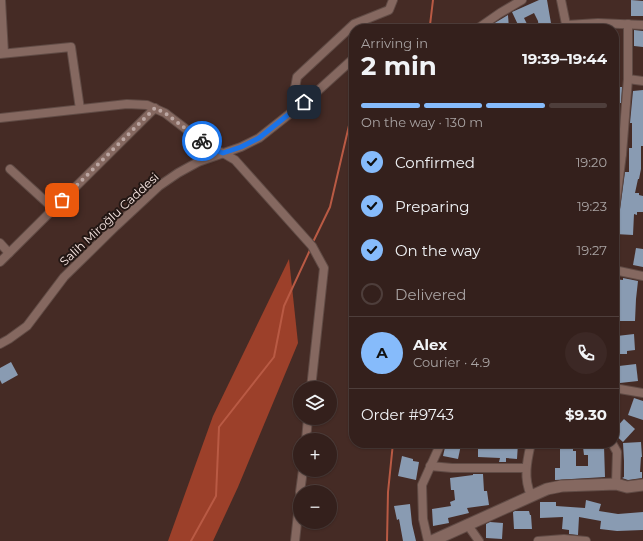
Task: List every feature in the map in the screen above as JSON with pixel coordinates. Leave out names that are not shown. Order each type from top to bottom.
[{"type":"street","points":[[1,0],[2,54],[71,47],[80,109]]},
{"type":"street","points":[[354,24],[390,10],[393,0]]},
{"type":"street","points":[[484,24],[522,0]]},
{"type":"street","points":[[561,0],[566,24]]},
{"type":"street","points":[[619,24],[643,25]]},
{"type":"street","points":[[619,146],[628,79],[628,24]]},
{"type":"street","points":[[304,102],[295,88],[297,77],[349,29]]},
{"type":"street","name":"Salih Miroğlu Caddesi","points":[[0,344],[27,326],[64,277],[159,186],[198,162],[241,147],[259,138],[304,102],[349,62]]},
{"type":"street","points":[[628,79],[643,81]]},
{"type":"street","points":[[0,118],[140,104],[155,108],[165,113],[212,149],[235,160],[312,246],[324,268],[312,381]]},
{"type":"street","points":[[0,262],[155,108]]},
{"type":"street","points":[[10,169],[54,208]]},
{"type":"street","points":[[0,243],[9,253]]},
{"type":"street","points":[[619,271],[643,276]]},
{"type":"street","points":[[619,389],[643,393]]},
{"type":"street","points":[[428,541],[423,519],[422,485],[439,448]]},
{"type":"street","points":[[530,448],[525,468],[527,485],[531,495]]},
{"type":"street","points":[[615,448],[617,452],[616,484]]},
{"type":"street","points":[[430,466],[452,468],[525,468]]},
{"type":"street","points":[[432,541],[547,489],[562,486],[616,484],[628,486],[643,485]]},
{"type":"street","points":[[467,524],[479,541]]},
{"type":"street","points":[[295,541],[296,529]]},
{"type":"street","points":[[538,541],[564,539],[586,541]]},
{"type":"shaded area","points":[[289,259],[298,343],[238,487],[213,541],[168,541],[213,416]]},
{"type":"building","points":[[539,0],[547,0],[551,24],[538,24],[534,13],[524,18],[527,24],[518,24],[512,12]]},
{"type":"building","points":[[631,0],[643,1],[643,16],[631,16]]},
{"type":"building","points":[[508,15],[509,24],[493,24]]},
{"type":"building","points":[[634,30],[643,31],[643,47],[634,46]]},
{"type":"building","points":[[619,87],[622,87],[621,103],[619,103]]},
{"type":"building","points":[[643,90],[643,146],[641,146],[641,169],[635,193],[639,193],[639,195],[643,196],[643,212],[637,212],[637,215],[634,214],[633,235],[619,234],[619,217],[625,172],[629,172],[629,148],[632,148],[632,123],[630,123],[633,91]]},
{"type":"building","points":[[636,248],[643,249],[643,267],[633,265]]},
{"type":"building","points":[[623,278],[638,281],[635,321],[619,321],[619,280],[623,280]]},
{"type":"building","points":[[634,334],[635,350],[627,351],[627,354],[619,354],[619,336]]},
{"type":"building","points":[[11,362],[18,375],[2,384],[0,380],[0,368]]},
{"type":"building","points":[[636,364],[638,381],[620,383],[619,366]]},
{"type":"building","points":[[634,398],[643,401],[643,420],[628,415]]},
{"type":"building","points":[[624,419],[635,429],[623,442],[619,438],[619,424]]},
{"type":"building","points":[[641,442],[642,457],[640,472],[642,472],[642,478],[628,480],[622,478],[624,477],[623,443]]},
{"type":"building","points":[[445,448],[460,448],[458,459],[443,456]]},
{"type":"building","points":[[478,448],[518,448],[517,459],[506,458],[506,462],[499,462],[500,458],[478,457]]},
{"type":"building","points":[[573,448],[573,451],[576,451],[576,466],[588,466],[588,455],[584,455],[583,448],[604,448],[605,477],[555,480],[555,468],[560,468],[560,449]]},
{"type":"building","points":[[402,456],[419,462],[416,480],[398,476]]},
{"type":"building","points":[[473,474],[483,474],[484,491],[487,491],[489,505],[467,508],[469,513],[448,518],[449,523],[433,526],[432,509],[451,506],[450,502],[455,500],[454,490],[451,490],[450,478]]},
{"type":"building","points":[[586,500],[601,504],[599,511],[618,514],[643,512],[643,530],[617,531],[600,529],[601,521],[579,517],[578,535],[569,534],[569,530],[562,529],[563,517],[540,518],[540,502],[556,502],[556,506],[585,508]]},
{"type":"building","points":[[410,504],[412,524],[416,541],[403,541],[399,519],[397,520],[394,506]]},
{"type":"building","points":[[529,511],[531,515],[532,529],[514,529],[513,512]]},
{"type":"building","points":[[490,522],[503,523],[502,539],[486,538],[486,524]]},
{"type":"waterway","points":[[430,24],[433,0]]},
{"type":"waterway","points":[[314,240],[330,207],[349,125]]},
{"type":"waterway","points":[[191,541],[216,496],[219,427],[274,357],[284,306],[310,250]]},
{"type":"waterway","points":[[387,541],[388,492],[392,448]]},
{"type":"way so far","points":[[62,200],[155,108],[165,113],[202,141]]},
{"type":"route","points":[[202,141],[212,149],[223,153],[241,147],[259,138],[304,102]]}]
